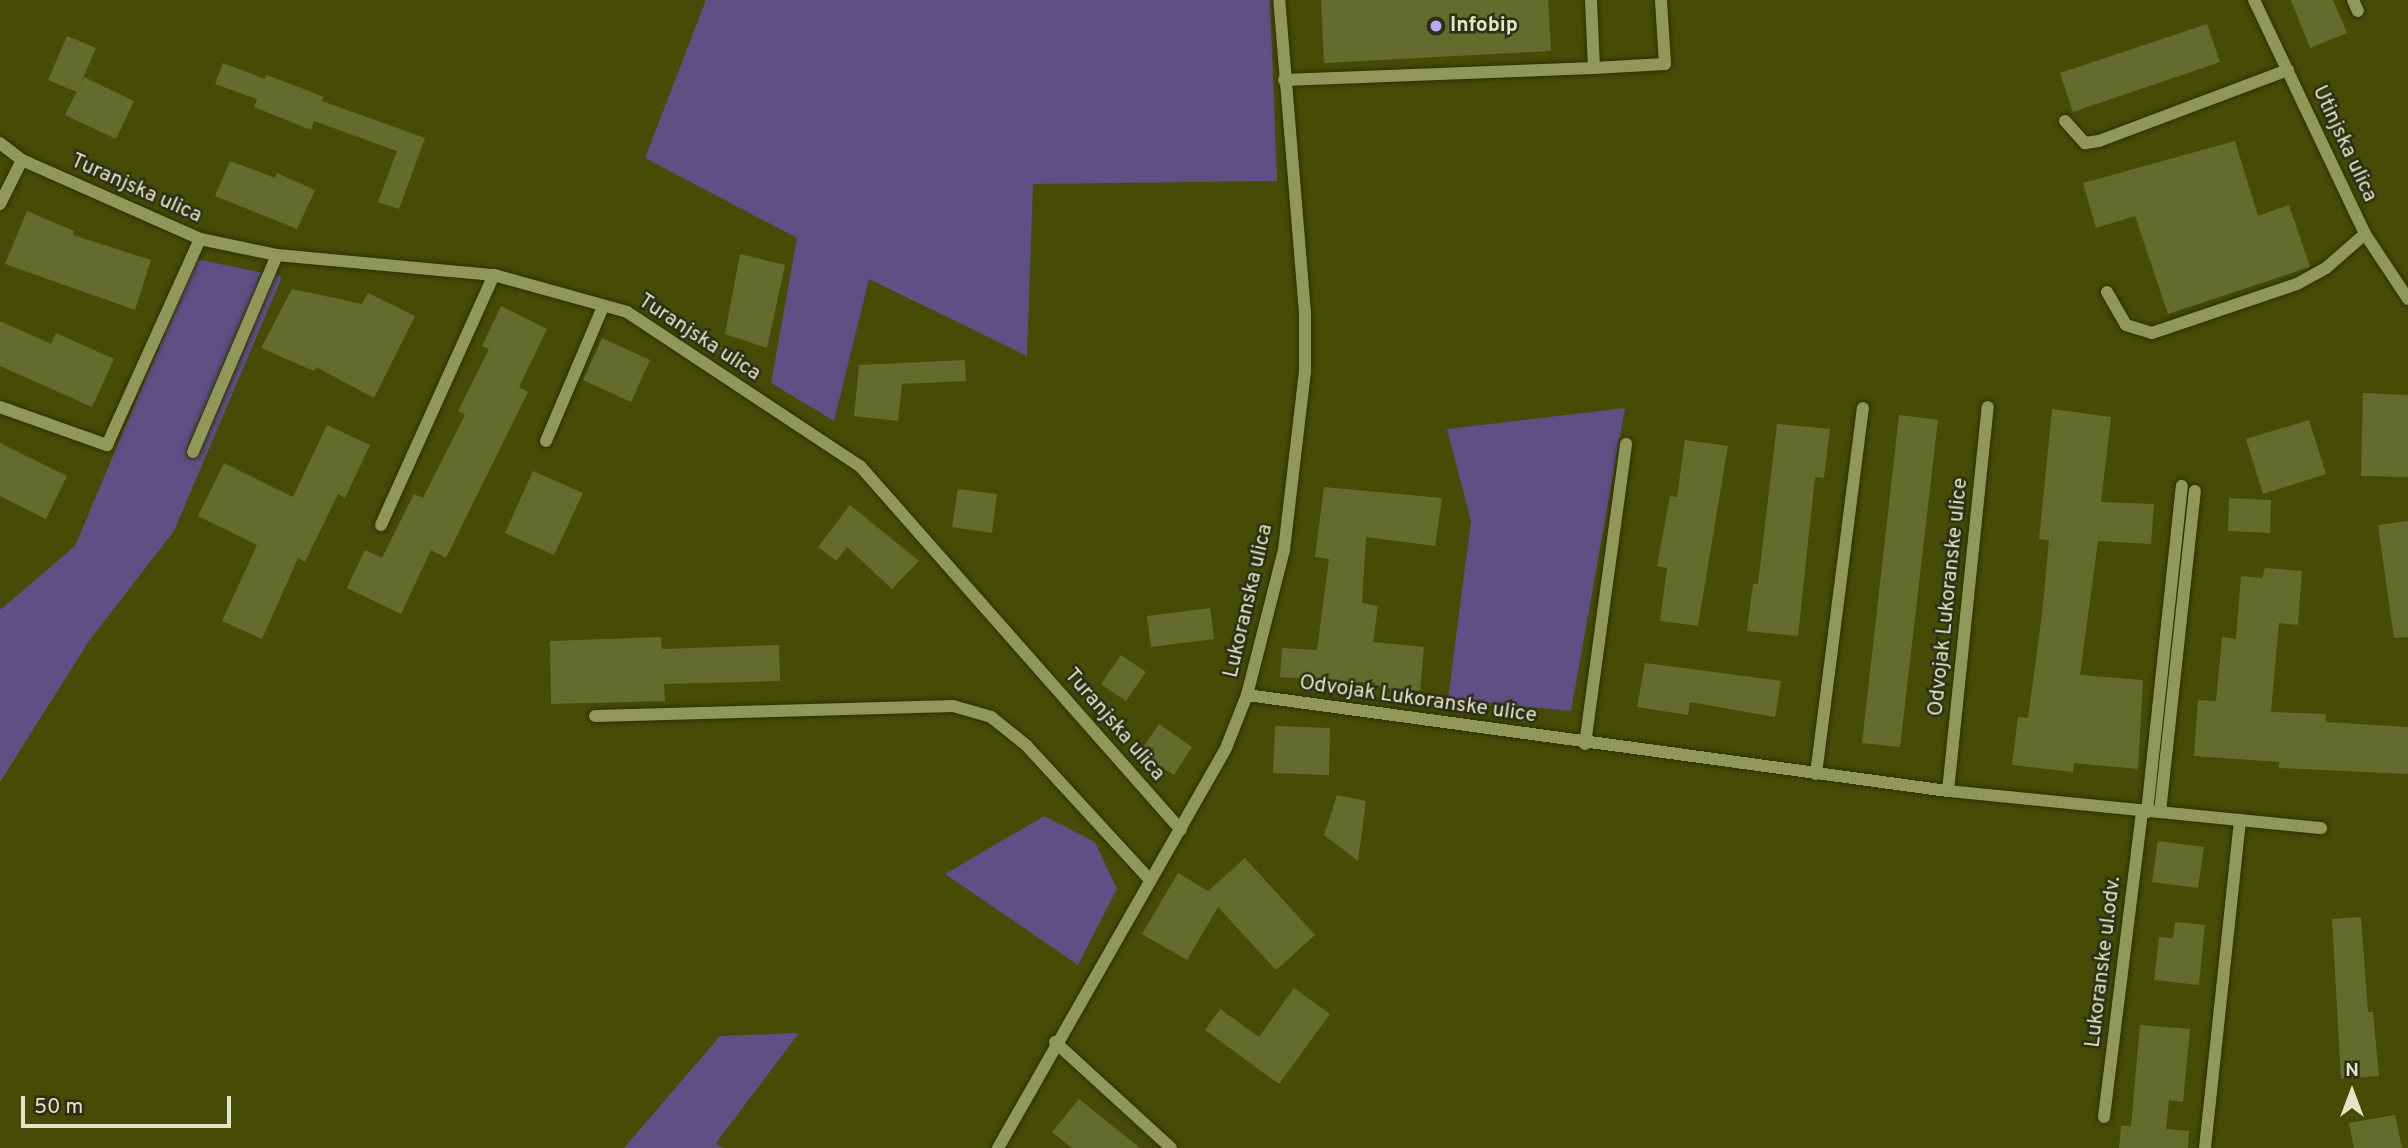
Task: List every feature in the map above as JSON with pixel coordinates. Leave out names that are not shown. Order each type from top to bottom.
[{"type":"street","name":"Lukoranska ulica","points":[[998,1148],[1055,1042],[1181,830],[1226,748],[1247,695],[1284,550],[1305,372],[1305,313],[1283,80],[1279,0]]},
{"type":"street","points":[[1591,0],[1594,68]]},
{"type":"street","points":[[1283,80],[1665,64],[1661,0]]},
{"type":"street","name":"Utinjska ulica","points":[[2254,0],[2365,234],[2408,299]]},
{"type":"street","points":[[2065,121],[2085,143],[2099,141],[2288,71]]},
{"type":"street","name":"Turanjska ulica","points":[[0,143],[22,160],[200,239],[277,255],[494,275],[627,312],[860,466],[1181,830]]},
{"type":"street","points":[[0,204],[22,160]]},
{"type":"street","points":[[2107,292],[2126,325],[2152,333],[2297,284],[2326,268],[2365,234]]},
{"type":"street","points":[[0,407],[107,444],[200,239]]},
{"type":"street","points":[[193,453],[277,255]]},
{"type":"street","points":[[380,524],[494,275]]},
{"type":"street","points":[[546,441],[603,307]]},
{"type":"street","name":"Odvojak Lukoranske ulice","points":[[1948,791],[1988,407]]},
{"type":"street","points":[[1816,774],[1863,408]]},
{"type":"street","points":[[1585,744],[1626,444]]},
{"type":"street","points":[[2150,812],[2182,486]]},
{"type":"street","points":[[2150,812],[2195,491]]},
{"type":"street","name":"Odvojak Lukoranske ulice","points":[[1247,695],[1585,744],[1948,791],[2321,828]]},
{"type":"street","points":[[596,716],[953,706],[991,718],[1026,745],[1150,880]]},
{"type":"street","name":"Lukoranske ul.odv.","points":[[2104,1117],[2150,812]]},
{"type":"street","points":[[2206,1148],[2240,820]]},
{"type":"street","points":[[1055,1042],[1171,1148]]},
{"type":"shaded area","points":[[706,0],[1270,0],[1277,181],[1033,184],[1027,356],[869,279],[834,421],[771,383],[797,238],[645,158]]},
{"type":"shaded area","points":[[196,259],[282,277],[174,531],[89,641],[0,782],[0,610],[75,546]]},
{"type":"shaded area","points":[[1625,408],[1571,711],[1448,699],[1471,521],[1447,429]]},
{"type":"shaded area","points":[[1044,816],[1095,842],[1117,889],[1078,965],[945,874]]},
{"type":"shaded area","points":[[799,1033],[716,1143],[723,1148],[624,1148],[720,1036]]},
{"type":"building","name":"Infobip","points":[[1321,0],[1548,0],[1551,51],[1324,63]]},
{"type":"building","points":[[2291,0],[2333,0],[2347,33],[2310,48]]},
{"type":"building","points":[[2207,24],[2220,62],[2073,112],[2060,73]]},
{"type":"building","points":[[67,36],[96,48],[77,92],[48,80]]},
{"type":"building","points":[[223,63],[265,79],[267,75],[324,97],[322,101],[425,138],[399,209],[378,202],[397,151],[314,121],[311,130],[254,107],[257,99],[215,84]]},
{"type":"building","points":[[84,77],[134,101],[116,139],[65,115]]},
{"type":"building","points":[[2235,141],[2258,216],[2289,205],[2310,267],[2168,314],[2135,216],[2096,228],[2083,183]]},
{"type":"building","points":[[230,161],[275,178],[277,173],[315,190],[297,229],[215,196]]},
{"type":"building","points":[[27,211],[74,231],[73,235],[151,260],[135,310],[5,264]]},
{"type":"building","points":[[740,254],[785,265],[767,348],[725,334]]},
{"type":"building","points":[[292,289],[362,304],[368,293],[415,316],[374,398],[316,367],[314,371],[261,348]]},
{"type":"building","points":[[501,306],[547,329],[519,387],[528,392],[446,558],[431,550],[401,614],[347,588],[365,550],[382,558],[414,494],[423,498],[465,415],[458,411],[489,349],[482,346]]},
{"type":"building","points":[[0,321],[51,344],[56,333],[114,359],[92,407],[0,366]]},
{"type":"building","points":[[602,338],[650,360],[631,402],[583,380]]},
{"type":"building","points":[[965,360],[966,381],[902,384],[898,421],[854,416],[859,365]]},
{"type":"building","points":[[2363,393],[2408,395],[2408,477],[2361,476]]},
{"type":"building","points":[[2052,409],[2111,417],[2101,502],[2154,504],[2151,544],[2098,541],[2080,675],[2143,680],[2138,769],[2074,763],[2073,772],[2012,765],[2018,717],[2028,718],[2042,614],[2049,540],[2039,539]]},
{"type":"building","points":[[1899,415],[1938,420],[1900,747],[1862,743]]},
{"type":"building","points":[[2309,420],[2326,474],[2263,494],[2246,439]]},
{"type":"building","points":[[1777,424],[1830,429],[1824,478],[1815,477],[1798,636],[1747,631],[1753,584],[1758,584]]},
{"type":"building","points":[[327,425],[370,445],[345,498],[338,494],[305,562],[298,558],[262,639],[222,621],[257,545],[198,516],[224,463],[293,497]]},
{"type":"building","points":[[1685,440],[1728,446],[1698,626],[1660,621],[1667,568],[1657,566],[1670,496],[1677,497]]},
{"type":"building","points":[[0,443],[67,476],[46,519],[0,496]]},
{"type":"building","points":[[533,471],[583,493],[554,555],[505,533]]},
{"type":"building","points":[[1324,487],[1442,498],[1435,546],[1366,537],[1362,603],[1378,606],[1373,642],[1424,647],[1420,691],[1374,687],[1375,683],[1280,677],[1282,648],[1317,650],[1329,559],[1315,557]]},
{"type":"building","points":[[958,489],[997,494],[992,533],[952,527]]},
{"type":"building","points":[[2229,498],[2271,500],[2270,533],[2228,531]]},
{"type":"building","points":[[850,505],[919,561],[892,589],[847,547],[836,561],[818,547]]},
{"type":"building","points":[[2408,521],[2408,637],[2394,638],[2378,525]]},
{"type":"building","points":[[2265,568],[2302,571],[2298,625],[2279,623],[2271,712],[2326,714],[2326,722],[2408,727],[2408,774],[2279,768],[2279,762],[2194,756],[2198,700],[2216,701],[2222,637],[2236,639],[2241,576],[2262,578]]},
{"type":"building","points":[[1210,608],[1214,639],[1151,647],[1147,616]]},
{"type":"building","points":[[661,637],[662,649],[779,645],[780,681],[664,684],[665,701],[551,704],[550,641]]},
{"type":"building","points":[[1121,655],[1146,672],[1126,701],[1101,684]]},
{"type":"building","points":[[1645,663],[1781,681],[1775,717],[1690,702],[1688,715],[1637,707]]},
{"type":"building","points":[[1159,724],[1192,747],[1174,775],[1140,752]]},
{"type":"building","points":[[1275,726],[1330,728],[1329,775],[1273,773]]},
{"type":"building","points":[[1337,795],[1366,801],[1358,861],[1324,835]]},
{"type":"building","points":[[2158,841],[2204,847],[2198,888],[2152,882]]},
{"type":"building","points":[[1245,858],[1315,935],[1276,970],[1218,907],[1187,960],[1142,934],[1178,873],[1208,891]]},
{"type":"building","points":[[2361,917],[2368,1012],[2373,1012],[2379,1076],[2341,1079],[2332,919]]},
{"type":"building","points":[[2175,922],[2205,925],[2199,985],[2154,980],[2159,937],[2173,938]]},
{"type":"building","points":[[1294,988],[1330,1014],[1279,1084],[1205,1030],[1220,1009],[1259,1037]]},
{"type":"building","points":[[2140,1025],[2190,1029],[2183,1102],[2169,1100],[2166,1129],[2189,1131],[2188,1148],[2119,1148],[2121,1126],[2131,1126]]},
{"type":"building","points":[[1079,1099],[1140,1148],[1072,1148],[1052,1132]]},
{"type":"building","points":[[2395,1115],[2402,1148],[2354,1148],[2349,1123]]},
{"type":"place","name":"Infobip","points":[[1436,26]]}]
